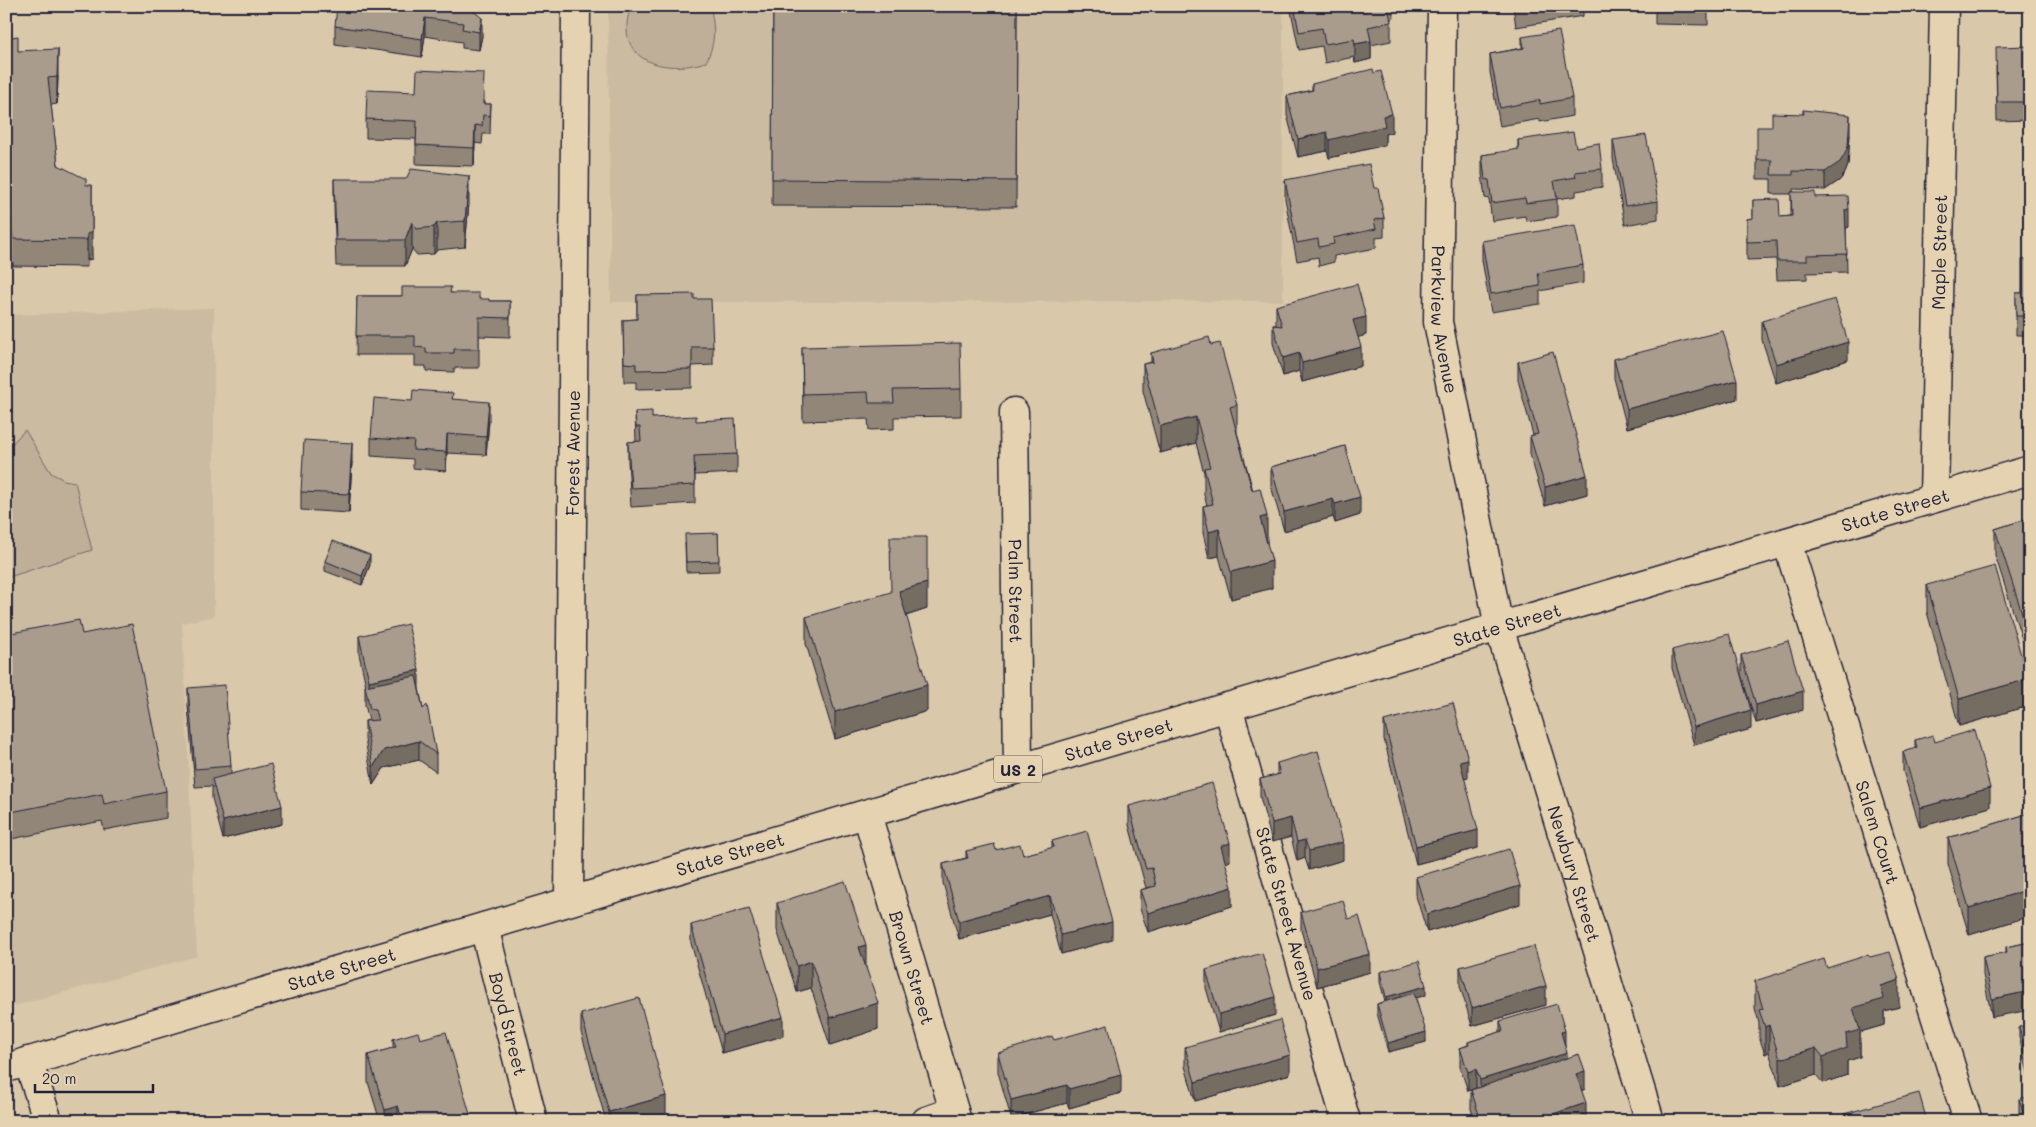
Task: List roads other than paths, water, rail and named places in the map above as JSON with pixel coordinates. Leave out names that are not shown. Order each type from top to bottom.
[{"type":"street","name":"Forest Avenue","points":[[570,902],[576,6]]},
{"type":"street","name":"Parkview Avenue","points":[[1442,6],[1438,322],[1499,627]]},
{"type":"street","name":"Maple Street","points":[[1934,498],[1944,6]]},
{"type":"street","name":"Palm Street","points":[[1014,412],[1018,769]]},
{"type":"street","name":"State Street","points":[[17,1064],[2030,470]]},
{"type":"street","name":"Salem Court","points":[[1787,542],[1968,1121]]},
{"type":"street","name":"Newbury Street","points":[[1499,627],[1650,1121]]},
{"type":"street","name":"State Street Avenue","points":[[1228,707],[1346,1121]]},
{"type":"street","name":"Brown Street","points":[[867,814],[955,1116]]},
{"type":"street","name":"Boyd Street","points":[[484,927],[533,1121]]},
{"type":"street","points":[[17,1064],[48,1121]]},
{"type":"street","points":[[926,1121],[955,1116]]}]
